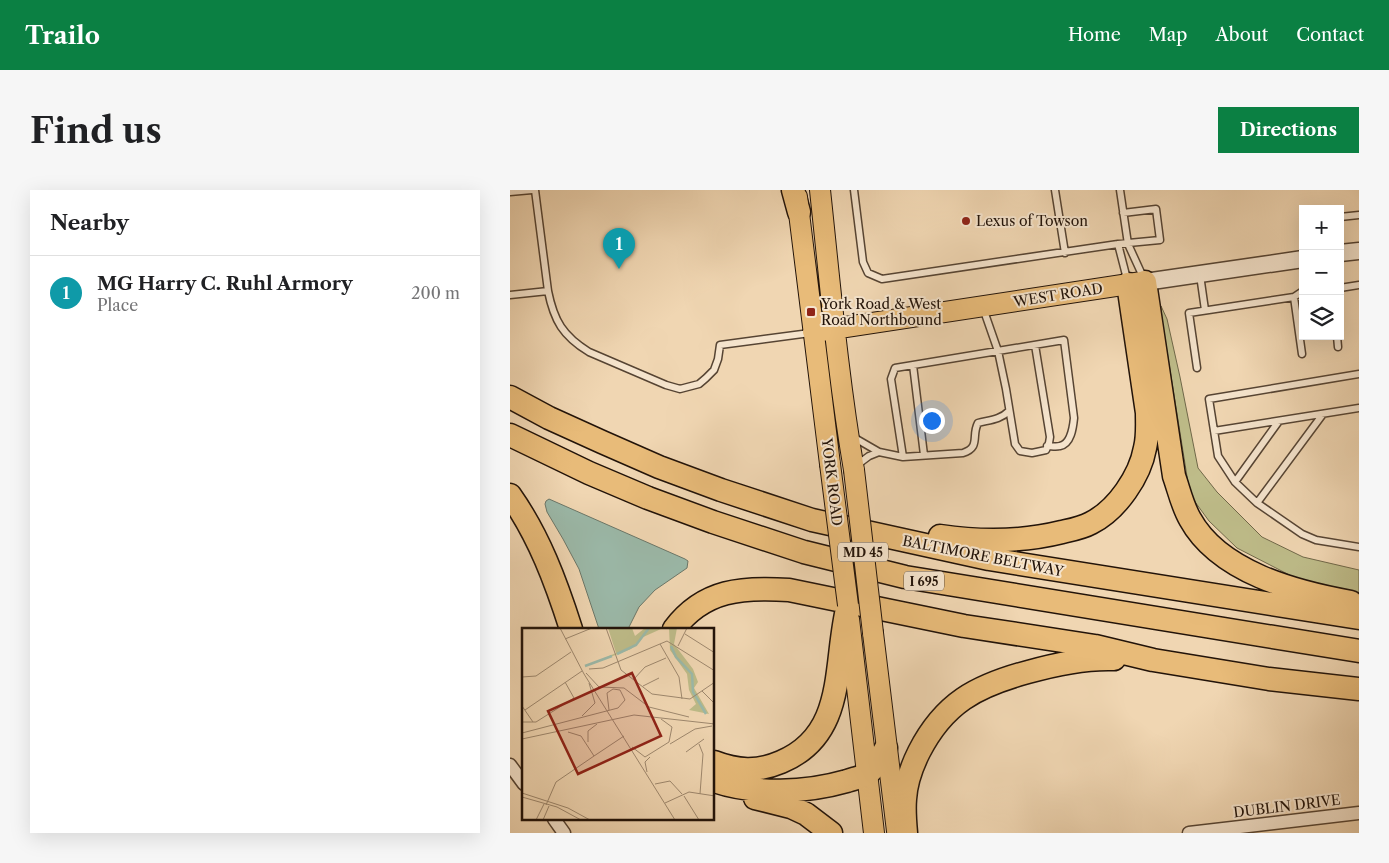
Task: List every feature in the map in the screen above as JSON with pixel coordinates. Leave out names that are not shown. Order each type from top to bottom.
[{"type":"highway","points":[[795,190],[799,212]]},
{"type":"highway","points":[[812,520],[944,537],[978,540],[1013,540],[1042,537],[1090,524],[1109,511],[1125,491],[1139,467],[1148,432],[1137,283]]},
{"type":"highway","points":[[1137,283],[1174,476],[1182,502],[1200,534],[1213,548],[1234,563],[1271,580],[1303,591],[1359,604]]},
{"type":"highway","points":[[510,381],[605,434],[721,490]]},
{"type":"highway","name":"BALTIMORE BELTWAY","points":[[510,397],[549,418],[660,467],[721,490],[812,520],[989,559],[1359,618]]},
{"type":"highway","name":"I 695","points":[[510,435],[589,473],[648,498],[813,555],[905,577],[1359,651]]},
{"type":"highway","points":[[510,495],[530,526],[544,556],[571,628]]},
{"type":"highway","points":[[675,628],[696,606],[714,597],[739,590],[764,588],[789,590],[964,626],[1095,646],[1153,660],[1269,679],[1359,689]]},
{"type":"highway","points":[[715,762],[728,768],[742,770],[761,768],[791,758],[818,735],[835,697],[847,619]]},
{"type":"highway","points":[[906,833],[905,797],[910,774],[925,740],[937,722],[953,706],[970,694],[992,684],[1046,666],[1105,659],[1153,660]]},
{"type":"highway","points":[[715,781],[753,789],[782,791],[832,785],[867,775],[886,748]]},
{"type":"highway","points":[[715,786],[806,814],[831,833]]},
{"type":"main road","name":"YORK ROAD","points":[[820,190],[834,329],[847,433],[854,470],[897,833]]},
{"type":"main road","name":"YORK ROAD","points":[[799,212],[874,833]]},
{"type":"main road","name":"WEST ROAD","points":[[813,332],[1137,283]]},
{"type":"street","points":[[1344,253],[1359,251]]},
{"type":"street","name":"WEST ROAD","points":[[1137,283],[1299,260]]},
{"type":"street","points":[[511,769],[522,782]]},
{"type":"street","name":"DUBLIN DRIVE","points":[[1189,833],[1359,813]]},
{"type":"street","points":[[555,820],[564,833]]},
{"type":"lane","points":[[510,192],[533,190],[551,305],[566,335],[589,352],[666,385],[680,388],[699,384],[714,370],[720,345],[813,332]]},
{"type":"lane","points":[[854,190],[863,262],[868,273],[882,280],[1118,244],[1160,240],[1156,209],[1123,212]]},
{"type":"lane","points":[[1055,190],[1065,252]]},
{"type":"lane","points":[[1120,190],[1128,244],[1137,283]]},
{"type":"lane","points":[[1344,216],[1359,214]]},
{"type":"lane","points":[[1118,244],[1137,283]]},
{"type":"lane","points":[[1200,274],[1205,310]]},
{"type":"lane","points":[[1344,287],[1359,285]]},
{"type":"lane","points":[[510,295],[548,292]]},
{"type":"lane","points":[[1197,368],[1189,312],[1294,297],[1299,294]]},
{"type":"lane","points":[[1294,297],[1302,354]]},
{"type":"lane","points":[[983,306],[998,351],[1015,444],[1020,451],[1032,453],[1046,450],[1050,437],[1035,344]]},
{"type":"lane","points":[[903,457],[891,379],[895,368],[1064,340],[1074,418],[1073,429],[1066,443],[1061,446],[1047,446]]},
{"type":"lane","points":[[1337,340],[1338,347]]},
{"type":"lane","points":[[913,365],[924,456]]},
{"type":"lane","points":[[1359,374],[1209,398],[1218,456],[1235,482],[1257,503],[1302,534],[1316,540],[1359,548]]},
{"type":"lane","points":[[1214,431],[1359,408]]},
{"type":"lane","points":[[847,433],[879,452],[903,457],[963,452],[969,451],[974,446],[975,428],[978,423],[998,419],[1009,411]]},
{"type":"lane","points":[[1257,503],[1323,414]]},
{"type":"lane","points":[[1235,482],[1279,421]]},
{"type":"lane","points":[[854,470],[858,463],[879,452]]},
{"type":"shaded area","points":[[1161,306],[1167,319],[1198,468],[1217,492],[1262,537],[1303,557],[1359,570],[1359,593],[1307,584],[1237,548],[1209,521],[1190,495]]},
{"type":"shaded area","points":[[549,499],[685,559],[688,561],[687,568],[655,590],[639,607],[628,628],[599,628],[579,569],[547,512],[546,501]]},
{"type":"place","name":"Lexus of Towson","points":[[966,221]]},
{"type":"place","name":"MG Harry C. Ruhl Armory","points":[[619,269]]},
{"type":"place","name":"York Road & West Road Northbound","points":[[811,312]]}]
